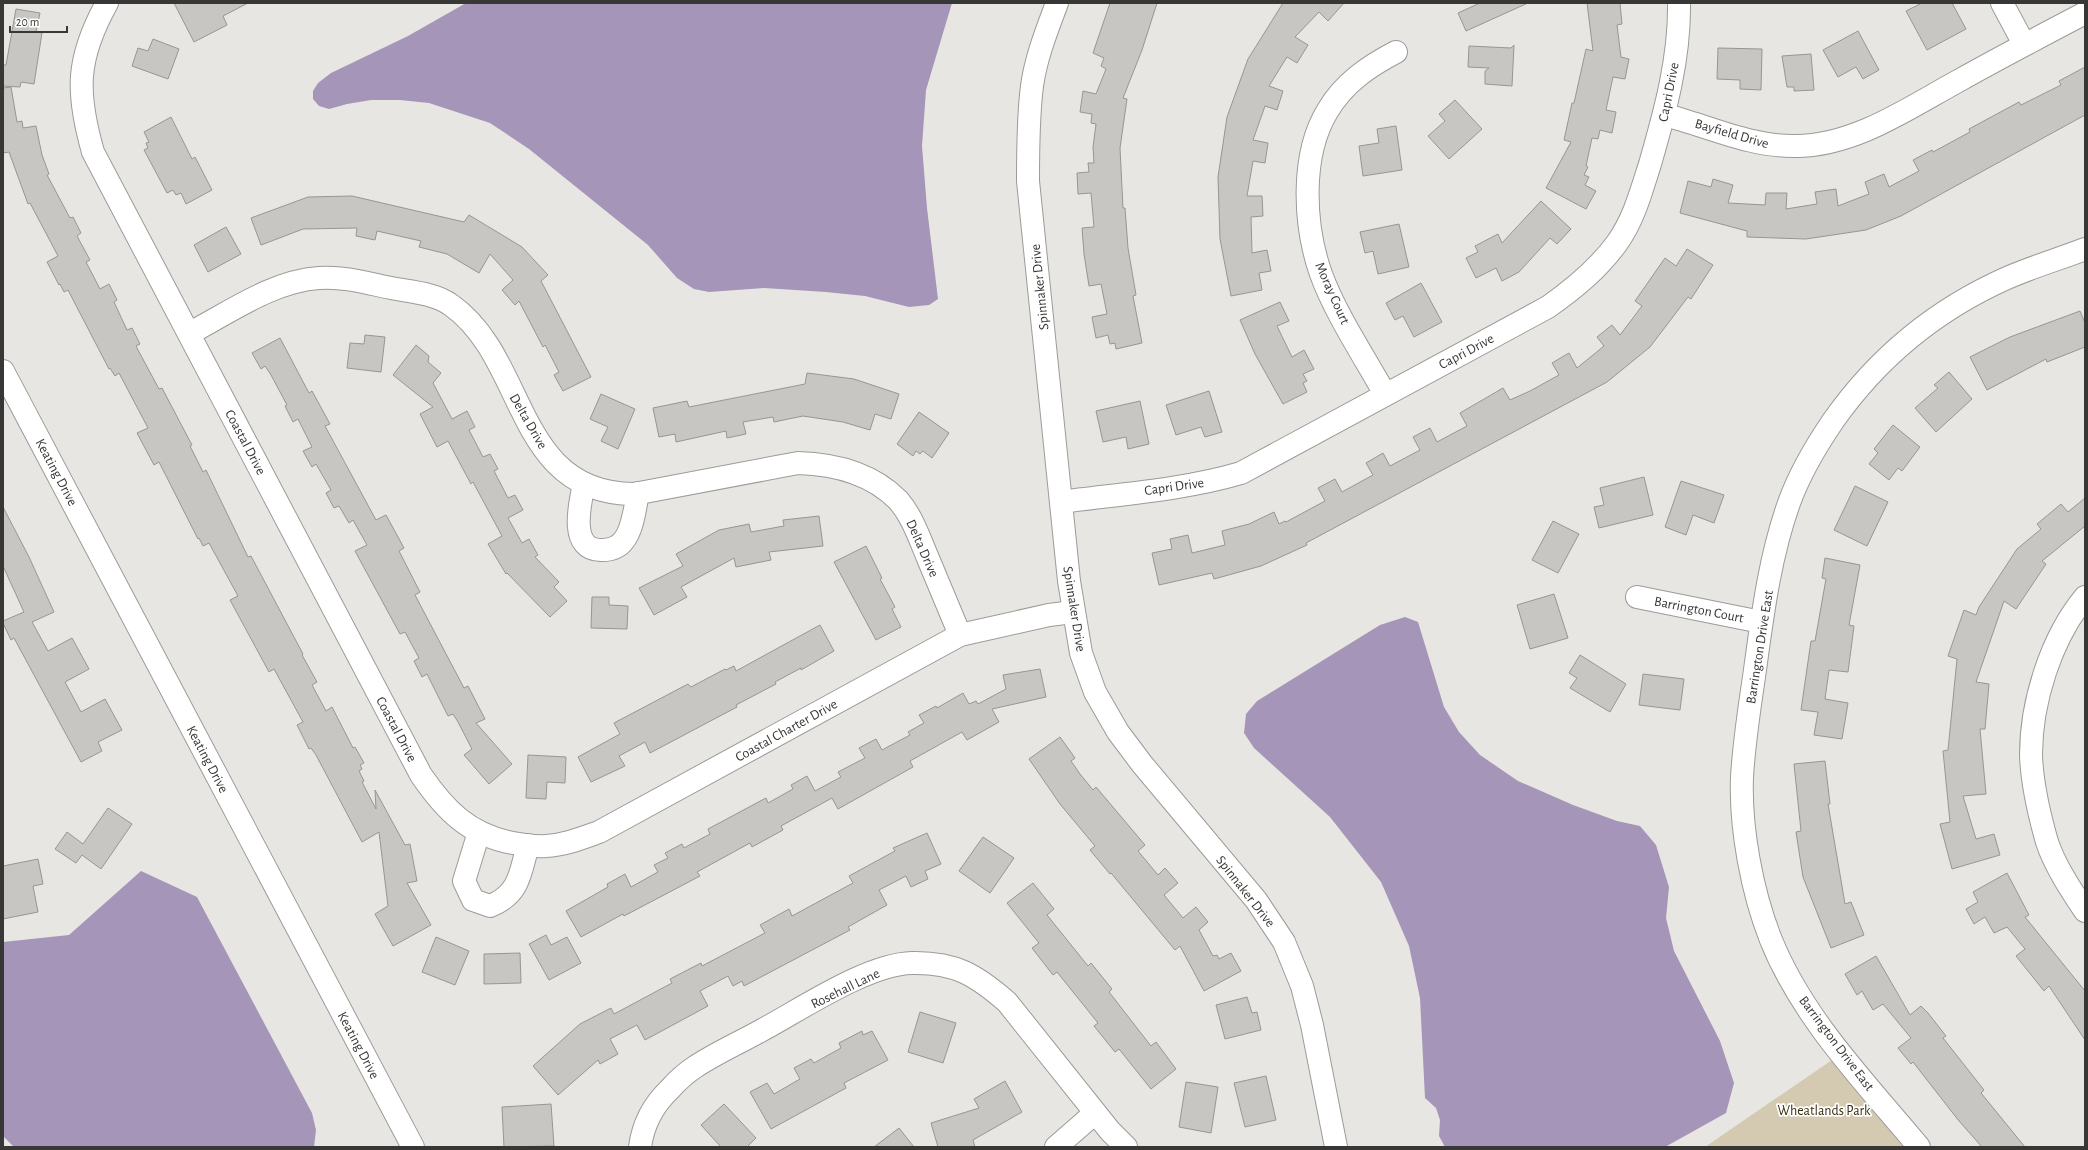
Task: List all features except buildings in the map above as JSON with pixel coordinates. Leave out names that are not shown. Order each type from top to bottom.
[{"type":"street","name":"Coastal Drive","points":[[107,3],[96,24],[85,51],[81,81],[84,121],[93,152],[190,333],[421,774],[436,798],[457,819],[478,832],[502,841]]},
{"type":"street","name":"Spinnaker Drive","points":[[1057,3],[1041,46],[1032,85],[1028,124],[1028,181],[1073,612],[1081,653],[1095,692],[1118,732],[1147,770],[1256,900],[1284,942],[1302,986],[1336,1147]]},
{"type":"street","name":"Capri Drive","points":[[1061,502],[1219,480],[1241,473],[1548,307],[1577,287],[1599,266],[1618,242],[1636,210],[1665,115],[1680,29],[1679,3]]},
{"type":"street","points":[[2002,3],[2024,44]]},
{"type":"street","name":"Bayfield Drive","points":[[1665,115],[1751,141],[1796,146],[1816,145],[1858,133],[1912,106],[2024,44],[2085,13]]},
{"type":"street","name":"Moray Court","points":[[1385,394],[1334,303],[1321,275],[1313,245],[1307,194],[1309,167],[1316,137],[1327,110],[1345,88],[1372,64],[1396,52]]},
{"type":"street","name":"Barrington Drive East","points":[[1919,1147],[1836,1048],[1808,1010],[1787,974],[1775,947],[1759,903],[1749,853],[1742,779],[1761,622],[1778,539],[1789,501],[1824,434],[1869,375],[1917,330],[1943,313],[2007,279],[2085,249]]},
{"type":"street","name":"Delta Drive","points":[[190,333],[271,291],[295,282],[319,278],[346,279],[430,296],[450,305],[472,323],[488,346],[536,439],[551,459],[569,475],[584,484],[612,493],[638,493],[798,463],[824,464],[851,471],[877,484],[898,500],[911,518],[960,635]]},
{"type":"street","name":"Keating Drive","points":[[3,371],[413,1147]]},
{"type":"street","points":[[584,484],[578,513],[580,535],[591,547],[599,550],[609,550],[619,546],[625,539],[638,493]]},
{"type":"street","name":"Barrington Court","points":[[1637,597],[1761,622]]},
{"type":"street","points":[[2085,597],[2076,607],[2049,659],[2036,705],[2031,755],[2035,795],[2048,843],[2065,879],[2085,911]]},
{"type":"street","name":"Coastal Charter Drive","points":[[502,841],[546,846],[559,844],[599,832],[960,635],[1048,615],[1073,612]]},
{"type":"street","points":[[478,832],[464,882],[473,900],[490,906],[503,901],[517,884],[528,845]]},
{"type":"street","name":"Rosehall Lane","points":[[640,1147],[648,1117],[668,1090],[694,1067],[850,982],[882,969],[911,963],[941,964],[966,971],[987,985],[1007,1002],[1096,1114],[1126,1147]]},
{"type":"street","points":[[1056,1147],[1096,1114]]},
{"type":"green space","name":"Wheatlands Park","points":[[1832,1060],[1903,1147],[1705,1147]]},
{"type":"shaded area","points":[[466,3],[952,3],[926,90],[922,146],[927,208],[938,299],[929,305],[909,307],[865,296],[826,292],[764,288],[709,292],[694,289],[677,278],[648,245],[529,149],[490,123],[429,103],[400,100],[371,100],[329,109],[319,106],[313,99],[313,91],[318,83],[331,73],[408,36]]},
{"type":"shaded area","points":[[1405,617],[1418,622],[1444,707],[1459,732],[1480,755],[1518,781],[1573,805],[1617,821],[1640,826],[1656,845],[1669,887],[1666,918],[1674,951],[1720,1041],[1734,1083],[1726,1113],[1665,1147],[1445,1147],[1439,1136],[1440,1120],[1436,1108],[1425,1098],[1420,998],[1409,946],[1381,882],[1330,817],[1254,748],[1244,733],[1246,714],[1257,701],[1380,625]]},
{"type":"shaded area","points":[[141,871],[197,897],[312,1113],[316,1130],[314,1147],[14,1147],[3,1136],[3,942],[69,935]]}]
